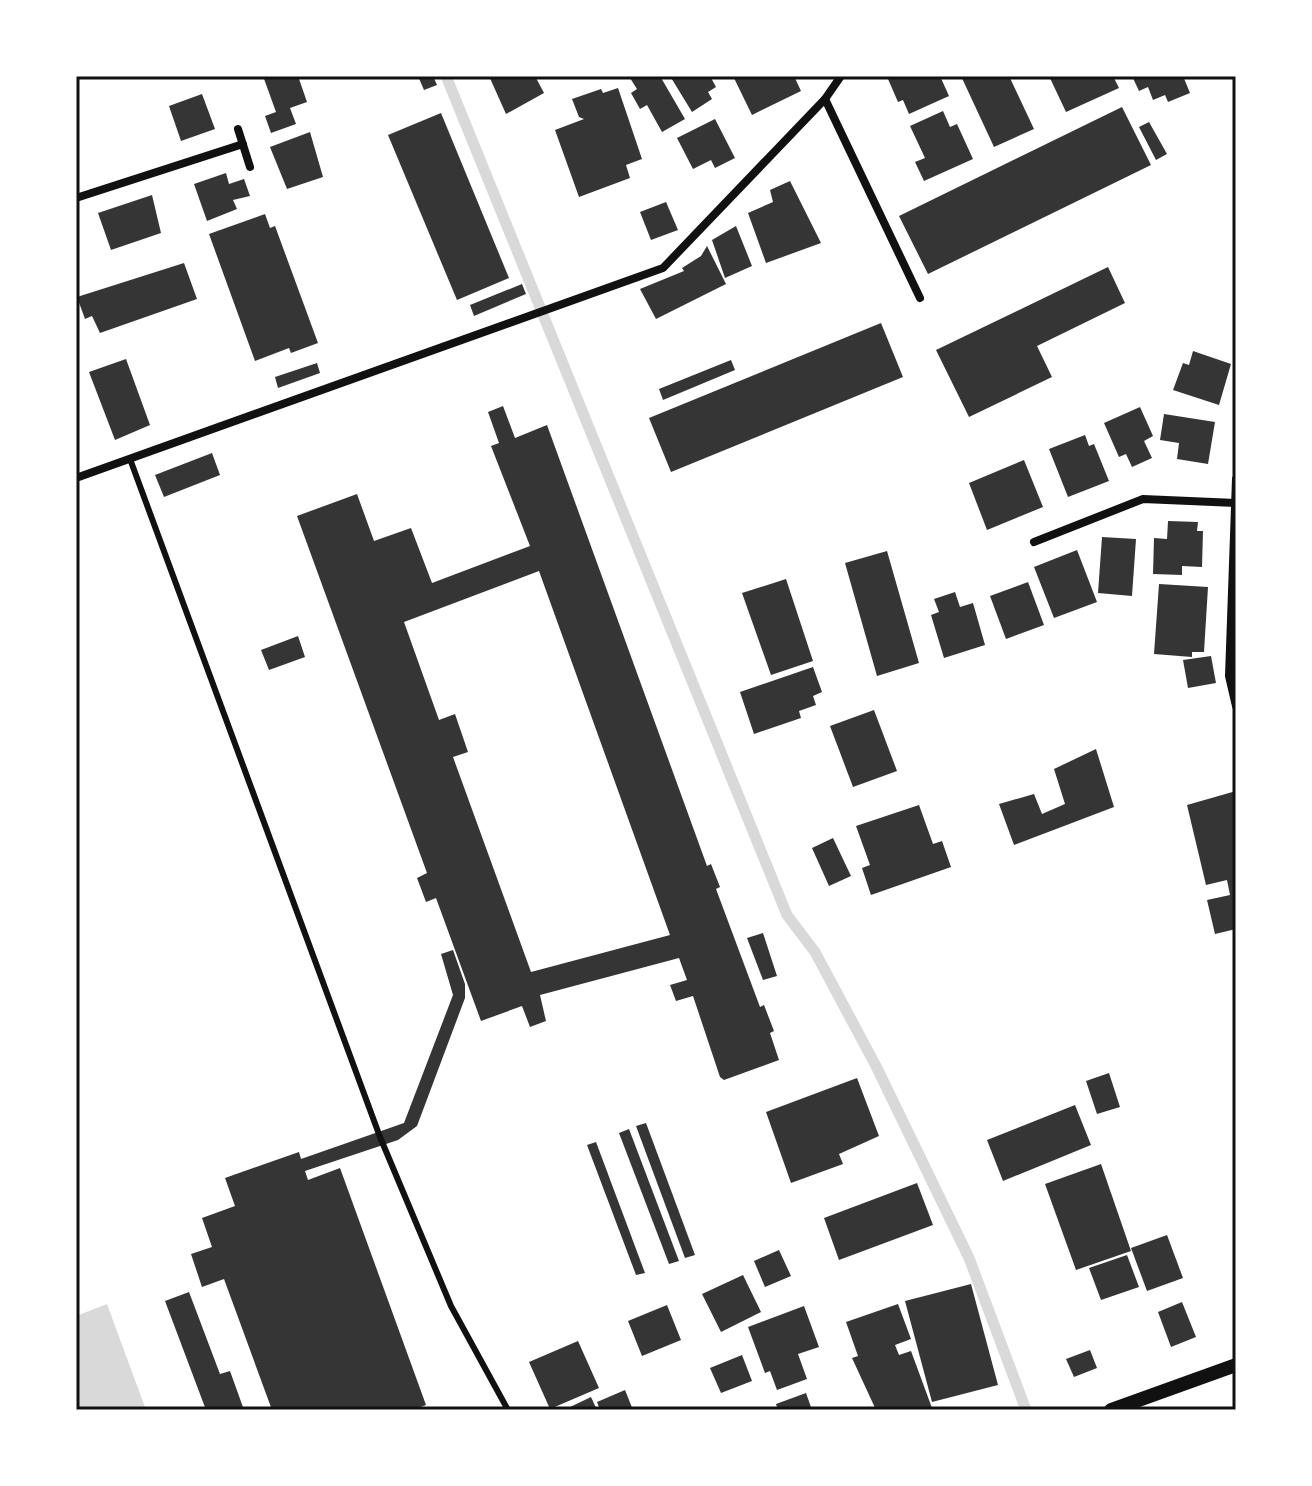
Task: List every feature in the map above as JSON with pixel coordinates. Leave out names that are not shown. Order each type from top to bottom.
[{"type":"street","points":[[76,478],[663,268],[825,99],[841,76]]},
{"type":"street","points":[[825,99],[920,298]]},
{"type":"street","points":[[238,129],[250,167]]},
{"type":"street","points":[[76,198],[243,144]]},
{"type":"street","points":[[1236,479],[1229,676],[1236,706]]},
{"type":"street","points":[[1034,542],[1143,499],[1235,503]]},
{"type":"street","points":[[1111,1410],[1236,1365]]},
{"type":"lane","points":[[130,459],[380,1137],[451,1306],[508,1410]]},
{"type":"shaded area","points":[[107,1304],[146,1410],[76,1410],[76,1316]]},
{"type":"building","points":[[263,76],[298,76],[307,102],[290,108],[296,124],[271,133],[265,116],[276,112]]},
{"type":"building","points":[[418,76],[433,76],[437,85],[424,90]]},
{"type":"building","points":[[489,76],[535,76],[544,93],[506,114]]},
{"type":"building","points":[[660,76],[685,119],[662,132],[647,105],[640,109],[631,93],[637,89],[630,78]]},
{"type":"building","points":[[670,76],[710,76],[716,87],[708,92],[712,99],[692,112]]},
{"type":"building","points":[[733,76],[794,76],[801,91],[752,115]]},
{"type":"building","points":[[894,76],[940,76],[949,96],[909,114],[903,100],[898,102],[888,79]]},
{"type":"building","points":[[961,76],[1009,76],[1034,129],[994,147]]},
{"type":"building","points":[[1049,76],[1113,76],[1119,88],[1066,112]]},
{"type":"building","points":[[1132,76],[1183,76],[1190,93],[1168,102],[1165,95],[1153,100],[1148,87],[1139,91]]},
{"type":"building","points":[[618,88],[642,159],[626,165],[630,178],[579,197],[555,130],[584,119],[579,117],[572,99],[601,89],[603,93]]},
{"type":"building","points":[[202,94],[215,129],[181,141],[169,106]]},
{"type":"building","points":[[1122,107],[1151,165],[928,274],[899,216]]},
{"type":"building","points":[[943,111],[950,127],[957,124],[973,159],[924,181],[915,162],[925,158],[910,126]]},
{"type":"building","points":[[441,113],[509,278],[457,300],[388,135]]},
{"type":"building","points":[[715,119],[735,158],[715,168],[711,160],[693,169],[677,138]]},
{"type":"building","points":[[1149,122],[1167,154],[1156,160],[1139,127]]},
{"type":"building","points":[[310,132],[323,177],[287,189],[270,147]]},
{"type":"building","points":[[226,173],[229,184],[244,179],[250,196],[233,200],[237,209],[207,221],[194,184]]},
{"type":"building","points":[[790,181],[821,243],[766,263],[748,213],[773,202],[770,190]]},
{"type":"building","points":[[152,195],[161,233],[111,250],[98,213]]},
{"type":"building","points":[[666,202],[678,230],[651,240],[640,212]]},
{"type":"building","points":[[265,214],[270,228],[275,226],[318,343],[291,353],[289,348],[255,361],[209,234]]},
{"type":"building","points":[[736,226],[752,266],[725,278],[712,240]]},
{"type":"building","points":[[707,246],[726,284],[656,319],[640,289],[684,271],[682,268],[701,256]]},
{"type":"building","points":[[184,263],[197,299],[100,333],[92,316],[85,319],[77,297]]},
{"type":"building","points":[[1108,267],[1125,303],[1037,346],[1052,377],[969,417],[936,350]]},
{"type":"building","points":[[522,284],[526,294],[474,316],[470,305]]},
{"type":"building","points":[[881,323],[903,377],[671,472],[649,418]]},
{"type":"building","points":[[1193,351],[1231,364],[1219,405],[1173,390],[1183,363],[1189,365]]},
{"type":"building","points":[[126,359],[150,425],[115,440],[89,372]]},
{"type":"building","points":[[731,360],[735,370],[663,400],[659,389]]},
{"type":"building","points":[[317,363],[320,373],[278,388],[275,377]]},
{"type":"building","points":[[503,406],[515,438],[547,425],[707,866],[711,864],[720,887],[716,889],[760,1007],[764,1005],[774,1031],[770,1033],[779,1060],[724,1080],[720,1077],[693,996],[676,1001],[670,985],[687,980],[679,958],[540,995],[546,1021],[530,1027],[522,1006],[481,1021],[436,898],[426,902],[417,878],[427,873],[297,516],[357,494],[374,541],[411,528],[432,583],[530,546],[491,446],[499,443],[488,412]],"holes":[[[539,571],[670,935],[531,972],[453,757],[468,752],[455,714],[439,720],[404,622]]]},
{"type":"building","points":[[1140,407],[1153,436],[1144,441],[1152,458],[1132,467],[1126,454],[1119,457],[1104,423]]},
{"type":"building","points":[[1164,414],[1215,422],[1208,464],[1177,459],[1179,443],[1160,440]]},
{"type":"building","points":[[1085,435],[1089,446],[1094,444],[1109,481],[1068,497],[1049,449]]},
{"type":"building","points":[[212,453],[220,475],[164,497],[155,475]]},
{"type":"building","points":[[1024,460],[1043,507],[987,530],[969,483]]},
{"type":"building","points":[[1168,521],[1198,522],[1197,531],[1203,531],[1202,567],[1182,566],[1182,575],[1153,574],[1154,538],[1167,539]]},
{"type":"building","points":[[1102,537],[1136,539],[1132,596],[1098,593]]},
{"type":"building","points":[[1077,550],[1097,602],[1054,618],[1034,567]]},
{"type":"building","points":[[887,551],[919,663],[877,676],[845,563]]},
{"type":"building","points":[[786,579],[813,661],[771,675],[742,593]]},
{"type":"building","points":[[1028,582],[1044,625],[1006,639],[990,596]]},
{"type":"building","points":[[1159,584],[1208,587],[1204,652],[1192,652],[1192,657],[1154,654]]},
{"type":"building","points":[[955,592],[960,607],[973,603],[985,645],[944,658],[931,615],[939,612],[934,599]]},
{"type":"building","points":[[298,636],[305,657],[269,670],[261,650]]},
{"type":"building","points":[[1211,656],[1216,683],[1188,688],[1183,660]]},
{"type":"building","points":[[813,667],[822,692],[813,696],[816,705],[799,711],[801,718],[754,734],[740,692]]},
{"type":"building","points":[[874,710],[897,771],[853,787],[830,726]]},
{"type":"building","points":[[1096,749],[1114,807],[1014,845],[999,804],[1034,794],[1042,814],[1065,804],[1054,769]]},
{"type":"building","points":[[1236,791],[1236,929],[1215,934],[1207,900],[1230,895],[1227,880],[1206,885],[1187,805]]},
{"type":"building","points":[[919,805],[933,844],[942,841],[951,867],[871,895],[862,868],[870,865],[856,826]]},
{"type":"building","points":[[833,838],[851,876],[829,886],[812,848]]},
{"type":"building","points":[[763,933],[777,976],[763,980],[747,938]]},
{"type":"building","points":[[453,950],[465,984],[465,998],[417,1126],[398,1140],[305,1171],[308,1180],[340,1168],[426,1405],[412,1410],[272,1410],[224,1279],[202,1287],[191,1254],[212,1247],[202,1218],[235,1206],[225,1178],[299,1152],[301,1159],[404,1123],[453,995],[441,954]]},
{"type":"building","points":[[1109,1073],[1120,1107],[1097,1114],[1086,1081]]},
{"type":"building","points":[[857,1078],[879,1136],[839,1154],[843,1164],[791,1183],[766,1112]]},
{"type":"building","points":[[1075,1105],[1091,1145],[1003,1181],[987,1140]]},
{"type":"building","points":[[646,1123],[695,1255],[685,1258],[636,1126]]},
{"type":"building","points":[[629,1129],[679,1261],[669,1264],[619,1133]]},
{"type":"building","points":[[596,1142],[645,1273],[636,1275],[587,1145]]},
{"type":"building","points":[[1101,1164],[1131,1251],[1076,1270],[1045,1184]]},
{"type":"building","points":[[917,1183],[933,1225],[839,1260],[824,1218]]},
{"type":"building","points":[[1167,1235],[1183,1278],[1147,1291],[1131,1248]]},
{"type":"building","points":[[779,1250],[791,1276],[765,1287],[754,1261]]},
{"type":"building","points":[[1127,1255],[1139,1287],[1101,1300],[1089,1268]]},
{"type":"building","points":[[743,1275],[761,1312],[721,1332],[702,1294]]},
{"type":"building","points":[[971,1284],[998,1385],[932,1402],[905,1301]]},
{"type":"building","points":[[189,1292],[220,1374],[230,1371],[244,1410],[206,1410],[165,1301]]},
{"type":"building","points":[[1182,1302],[1196,1337],[1171,1347],[1158,1312]]},
{"type":"building","points":[[898,1304],[911,1339],[895,1345],[899,1355],[911,1351],[932,1408],[927,1410],[876,1410],[852,1358],[858,1356],[846,1322]]},
{"type":"building","points":[[667,1305],[681,1340],[642,1356],[628,1321]]},
{"type":"building","points":[[804,1306],[819,1347],[798,1354],[807,1379],[777,1390],[770,1371],[765,1373],[748,1327]]},
{"type":"building","points":[[578,1341],[599,1388],[550,1409],[529,1362]]},
{"type":"building","points":[[1090,1350],[1097,1368],[1074,1377],[1066,1359]]},
{"type":"building","points":[[742,1355],[752,1381],[721,1393],[710,1368]]},
{"type":"building","points":[[625,1390],[633,1410],[600,1410],[597,1402]]},
{"type":"building","points":[[806,1393],[812,1410],[778,1410],[776,1404]]},
{"type":"building","points":[[591,1397],[597,1410],[569,1410],[568,1408]]},
{"type":"waterway","points":[[446,76],[787,915],[815,952],[876,1066],[969,1258],[1026,1410]]}]
